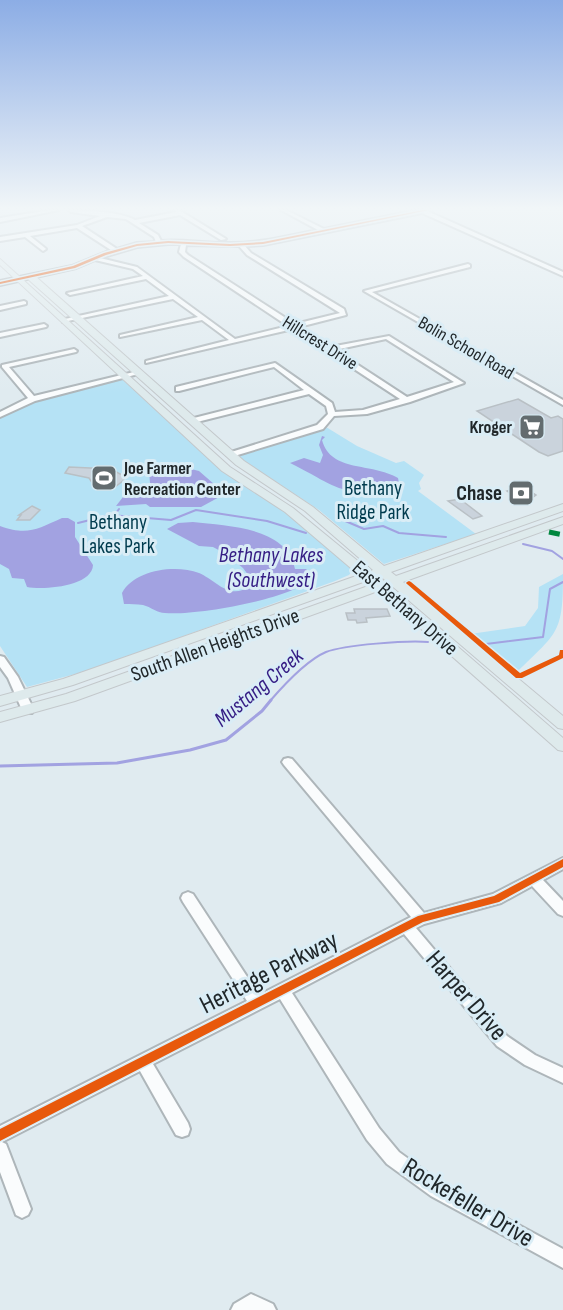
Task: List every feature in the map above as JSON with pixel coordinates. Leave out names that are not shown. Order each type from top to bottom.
[{"type":"main road","name":"East Bethany Drive","points":[[11,271],[226,469],[289,510],[563,746]]},
{"type":"main road","name":"East Bethany Drive","points":[[24,271],[231,455],[255,475],[309,509],[563,724]]},
{"type":"main road","points":[[178,424],[193,421]]},
{"type":"main road","name":"South Allen Heights Drive","points":[[0,701],[68,682],[366,574],[563,507]]},
{"type":"main road","points":[[526,520],[538,529]]},
{"type":"main road","name":"South Allen Heights Drive","points":[[0,717],[70,698],[563,520]]},
{"type":"main road","points":[[215,628],[228,641]]},
{"type":"street","points":[[0,283],[57,271]]},
{"type":"street","points":[[139,271],[234,341]]},
{"type":"street","name":"Hillcrest Drive","points":[[209,271],[407,400]]},
{"type":"street","points":[[148,362],[344,313],[277,271]]},
{"type":"street","name":"Bolin School Road","points":[[447,271],[367,291],[563,403]]},
{"type":"street","points":[[70,293],[148,277]]},
{"type":"street","points":[[65,321],[174,297]]},
{"type":"street","points":[[0,308],[24,303]]},
{"type":"street","points":[[122,336],[203,318]]},
{"type":"street","points":[[0,335],[44,326]]},
{"type":"street","points":[[231,455],[320,428],[332,414],[364,412],[460,383],[384,337],[331,349]]},
{"type":"street","points":[[32,399],[4,366],[54,353],[74,351]]},
{"type":"street","points":[[179,389],[270,365],[279,367],[329,405],[332,414]]},
{"type":"street","points":[[0,415],[32,399],[138,373]]},
{"type":"street","points":[[193,421],[310,391]]},
{"type":"street","points":[[0,659],[28,710]]},
{"type":"street","points":[[288,762],[421,919]]},
{"type":"street","name":"Heritage Parkway","points":[[0,1135],[406,926],[446,910],[480,905],[563,863]]},
{"type":"street","points":[[534,879],[563,910]]},
{"type":"street","points":[[188,898],[256,1003]]},
{"type":"street","name":"Harper Drive","points":[[406,926],[502,1041],[530,1060],[563,1076]]},
{"type":"street","name":"Rockefeller Drive","points":[[282,990],[373,1134],[393,1158],[437,1190],[563,1259]]},
{"type":"street","points":[[143,1062],[182,1129]]},
{"type":"street","points":[[0,1150],[22,1209]]},
{"type":"street","points":[[240,1310],[251,1303],[267,1310]]},
{"type":"green space","name":"Bethany Lakes Park","points":[[122,379],[230,476],[290,515],[354,569],[349,575],[335,581],[90,670],[27,687],[0,646],[0,418],[35,400]]},
{"type":"green space","name":"Bethany Ridge Park","points":[[326,427],[357,446],[396,463],[404,461],[424,475],[419,483],[421,489],[418,491],[476,534],[384,564],[319,510],[240,458],[239,455],[314,433]]},
{"type":"green space","points":[[563,574],[562,609],[556,630],[542,648],[518,671],[470,634],[525,626],[538,608],[539,587]]},
{"type":"water","points":[[322,436],[325,437],[322,440],[327,450],[334,458],[387,473],[398,478],[399,483],[365,491],[352,491],[331,485],[290,463],[304,458],[320,463],[323,455],[319,445]]},
{"type":"water","points":[[167,463],[199,471],[222,491],[223,495],[201,507],[150,507],[146,504],[116,506],[123,497],[150,483],[149,470]]},
{"type":"water","points":[[62,518],[75,522],[75,537],[93,565],[91,572],[76,582],[44,588],[27,587],[24,579],[12,578],[9,569],[0,564],[0,526],[25,531],[39,528]]},
{"type":"water","name":"Bethany Lakes (Southwest)","points":[[193,522],[254,531],[268,537],[281,544],[290,555],[295,569],[306,569],[313,577],[303,585],[287,592],[220,609],[165,613],[143,605],[124,604],[122,593],[128,585],[145,574],[167,569],[199,573],[229,590],[242,590],[250,586],[252,580],[243,568],[226,554],[213,547],[199,546],[167,529],[178,523]]},
{"type":"building","name":"Kroger","points":[[518,399],[551,418],[558,416],[563,419],[563,451],[548,456],[539,452],[477,411]]},
{"type":"building","name":"Joe Farmer Recreation Center","points":[[69,467],[111,469],[122,475],[124,480],[115,487],[99,488],[89,478],[65,473]]},
{"type":"building","name":"Chase","points":[[522,486],[536,495],[529,500],[520,500],[507,491]]},
{"type":"building","points":[[460,499],[482,516],[473,519],[448,501]]},
{"type":"building","points":[[32,506],[40,510],[30,520],[17,520],[21,515],[19,515]]},
{"type":"building","points":[[354,609],[387,609],[390,616],[366,618],[367,622],[357,623],[356,620],[348,620],[346,613],[355,613]]},
{"type":"waterway","points":[[116,513],[119,509]]},
{"type":"waterway","points":[[78,523],[110,515],[171,520],[196,510],[267,521],[306,533]]},
{"type":"waterway","points":[[343,520],[364,529],[383,526],[399,533],[446,537]]},
{"type":"waterway","points":[[523,544],[552,551],[563,559]]},
{"type":"waterway","name":"Mustang Creek","points":[[486,644],[543,637],[550,589],[563,582]]},
{"type":"waterway","name":"Mustang Creek","points":[[270,701],[303,667],[326,652],[376,644],[428,642]]},
{"type":"waterway","name":"Mustang Creek","points":[[0,766],[117,763],[190,750],[226,740],[262,711],[271,700]]},
{"type":"marked path","points":[[549,532],[563,535]]},
{"type":"cycle path","points":[[0,283],[55,271]]},
{"type":"cycle path","points":[[409,583],[519,676],[562,656],[563,652]]},
{"type":"cycle path","points":[[0,1135],[421,919],[496,899],[563,863]]},
{"type":"place","name":"Kroger","points":[[532,427]]},
{"type":"place","name":"Joe Farmer Recreation Center","points":[[104,478]]},
{"type":"place","name":"Chase","points":[[521,493]]}]
